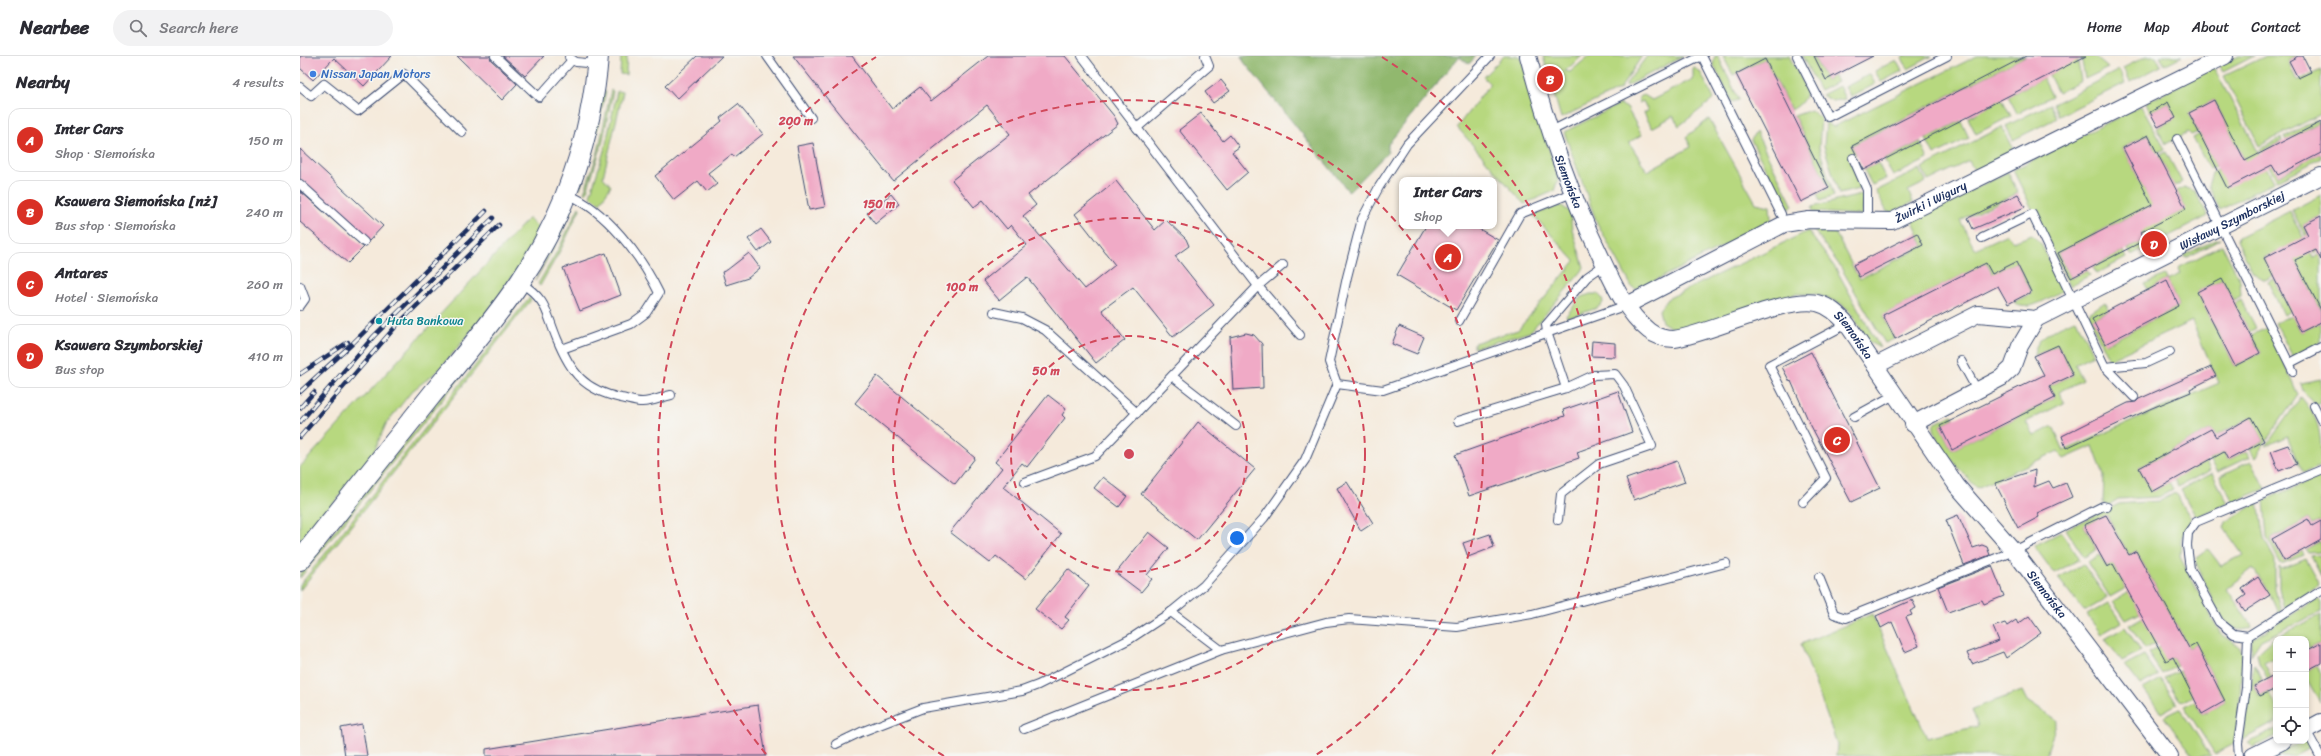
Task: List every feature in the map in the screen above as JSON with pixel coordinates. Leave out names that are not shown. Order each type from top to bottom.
[{"type":"street","name":"Siemońska","points":[[1528,56],[1550,131],[1572,193],[1604,266],[1627,305],[1640,322],[1662,339],[1687,337],[1768,311],[1806,303],[1818,304],[1830,308],[1847,324],[1913,424],[1957,486],[2014,551],[2170,756]]},
{"type":"street","name":"Żwirki i Wigury","points":[[1627,305],[1784,224],[1797,221],[1892,221],[2225,56]]},
{"type":"street","points":[[300,560],[520,282],[545,241],[566,194],[588,125],[598,60]]},
{"type":"street","name":"Wisławy Szymborskiej","points":[[2036,319],[2321,176]]},
{"type":"street","points":[[1875,366],[1978,314],[2036,319],[2020,346],[2012,368],[2001,378],[1913,424]]},
{"type":"street","points":[[2309,728],[2321,722]]},
{"type":"street","points":[[2253,756],[2277,744]]},
{"type":"lane","points":[[495,56],[539,97],[571,58],[598,60]]},
{"type":"lane","points":[[767,56],[811,118]]},
{"type":"lane","points":[[1082,56],[1258,286],[1300,335]]},
{"type":"lane","points":[[1137,128],[1209,66],[1205,56]]},
{"type":"lane","points":[[836,744],[861,732],[924,708],[1022,691],[1038,685],[1130,639],[1171,612],[1204,585],[1264,518],[1305,460],[1337,384],[1329,362],[1347,277],[1362,219],[1379,187],[1407,144],[1490,56]]},
{"type":"lane","points":[[1550,131],[1702,56],[1780,214]]},
{"type":"lane","points":[[1797,56],[1828,116],[1947,56]]},
{"type":"lane","points":[[300,87],[311,96],[324,84],[358,111],[404,74],[462,132]]},
{"type":"lane","points":[[2177,139],[2292,367],[2321,347]]},
{"type":"lane","points":[[1853,158],[1867,190],[1867,221]]},
{"type":"lane","points":[[300,184],[364,242]]},
{"type":"lane","points":[[1459,321],[1520,214],[1572,193]]},
{"type":"lane","points":[[562,349],[631,324],[646,312],[660,293],[631,248],[596,210],[581,200],[566,194]]},
{"type":"lane","points":[[1982,238],[2032,214],[2105,366],[2134,397]]},
{"type":"lane","points":[[1025,482],[1095,456],[1258,286],[1283,265]]},
{"type":"lane","points":[[1566,388],[1546,325],[1587,277],[1604,266]]},
{"type":"lane","points":[[520,282],[537,294],[545,305],[562,349],[576,374],[584,384],[602,394],[641,402],[671,395]]},
{"type":"lane","points":[[300,286],[305,299],[300,306]]},
{"type":"lane","points":[[1337,384],[1383,390],[1627,305]]},
{"type":"lane","points":[[994,312],[1022,318],[1045,330],[1137,413]]},
{"type":"lane","points":[[1803,502],[1826,478],[1769,365],[1847,324]]},
{"type":"lane","points":[[2105,366],[2146,363],[2170,352]]},
{"type":"lane","points":[[1961,361],[1976,390]]},
{"type":"lane","points":[[1458,421],[1566,388],[1594,375],[1615,374],[1624,386],[1652,446],[1599,464],[1560,494],[1558,520]]},
{"type":"lane","points":[[1172,376],[1236,426]]},
{"type":"lane","points":[[1854,417],[1894,395]]},
{"type":"lane","points":[[2314,406],[2321,420]]},
{"type":"lane","points":[[2321,470],[2196,522],[2188,533],[2187,546],[2190,569],[2219,622],[2234,634],[2248,636],[2321,590]]},
{"type":"lane","points":[[1819,577],[1834,614],[1846,618],[2014,551],[2103,506],[2107,507]]},
{"type":"lane","points":[[1024,729],[1221,650],[1326,622],[1349,619],[1457,627],[1532,614],[1726,563]]},
{"type":"lane","points":[[1171,612],[1221,650]]},
{"type":"lane","points":[[2239,756],[2238,743],[2246,688],[2248,636]]},
{"type":"lane","points":[[2309,736],[2320,756]]},
{"type":"green space","points":[[621,56],[627,56],[626,75],[620,74]]},
{"type":"green space","points":[[1242,56],[1476,56],[1469,64],[1459,57],[1388,144],[1388,152],[1349,192],[1244,62]]},
{"type":"green space","points":[[1504,56],[1518,56],[1521,58],[1558,179],[1554,191],[1524,204],[1457,127],[1490,84],[1483,77]]},
{"type":"green space","points":[[1543,56],[1582,56],[1565,71],[1570,72],[1589,56],[1642,56],[1620,89],[1561,118]]},
{"type":"green space","points":[[1647,56],[1683,56],[1627,86],[1626,84]]},
{"type":"green space","points":[[1715,56],[1718,56],[1739,100],[1732,102],[1713,64]]},
{"type":"green space","points":[[1723,56],[1789,56],[1807,89],[1804,99],[1800,104],[1791,110],[1765,59],[1733,75]]},
{"type":"green space","points":[[1802,56],[1813,56],[1826,80],[1834,76],[1837,82],[1820,91]]},
{"type":"green space","points":[[1905,56],[1932,56],[1908,69],[1902,58]]},
{"type":"green space","points":[[1977,56],[2026,56],[1852,145],[1856,154],[1849,158],[1859,182],[1859,189],[1839,194],[1824,146],[1826,122],[1833,127]]},
{"type":"green space","points":[[2077,56],[2081,81],[2058,93],[2049,75]]},
{"type":"green space","points":[[2081,56],[2094,56],[2108,68],[2085,79]]},
{"type":"green space","points":[[2147,56],[2156,56],[2161,66],[2130,82],[2123,68]]},
{"type":"green space","points":[[2160,56],[2182,56],[2164,65]]},
{"type":"green space","points":[[2239,56],[2254,56],[2223,72],[2219,66]]},
{"type":"green space","points":[[2266,56],[2296,56],[2288,61],[2297,81],[2321,70],[2321,114],[2259,146],[2224,76]]},
{"type":"green space","points":[[1896,60],[1902,71],[1881,82],[1875,71]]},
{"type":"green space","points":[[1693,67],[1701,73],[1714,99],[1679,126],[1673,116],[1652,128],[1644,113],[1648,111],[1643,101],[1639,103],[1639,97],[1644,95],[1652,100],[1693,79]]},
{"type":"green space","points":[[2214,68],[2274,182],[2220,210],[2208,186],[2212,173],[2218,170],[2252,175],[2214,100],[2189,113],[2198,132],[2191,135],[2188,132],[2166,144],[2157,128],[2175,118],[2168,102],[2150,112],[2146,102]]},
{"type":"green space","points":[[2119,70],[2125,83],[2059,116],[2053,104]]},
{"type":"green space","points":[[1870,74],[1875,84],[1851,97],[1845,87]]},
{"type":"green space","points":[[2043,78],[2052,96],[2017,113],[2008,96]]},
{"type":"green space","points":[[1839,86],[1845,99],[1833,101],[1822,95]]},
{"type":"green space","points":[[611,90],[613,91],[602,144],[586,194],[584,193],[598,152]]},
{"type":"green space","points":[[606,91],[592,152],[580,189],[603,93]]},
{"type":"green space","points":[[617,91],[623,92],[603,177],[611,186],[600,203],[590,196],[606,144]]},
{"type":"green space","points":[[2002,99],[2011,116],[1976,134],[1968,118]]},
{"type":"green space","points":[[1620,104],[1627,108],[1642,135],[1629,142],[1647,171],[1691,147],[1686,137],[1709,119],[1756,203],[1770,206],[1771,219],[1764,226],[1642,287],[1636,289],[1632,287],[1597,223],[1564,132]]},
{"type":"green space","points":[[2050,104],[2057,118],[2013,140],[2006,126]]},
{"type":"green space","points":[[2141,106],[2165,149],[2157,153],[2148,134],[2123,148],[2161,221],[2186,209],[2177,191],[2184,187],[2195,191],[2208,216],[2161,240],[2157,234],[2146,240],[2149,246],[2131,255],[2128,249],[2145,240],[2132,215],[2058,253],[2071,278],[2087,270],[2090,275],[2070,286],[2013,170]]},
{"type":"green space","points":[[1811,110],[1821,119],[1819,148],[1834,196],[1820,201],[1817,194],[1829,188],[1794,116]]},
{"type":"green space","points":[[2316,120],[2318,123],[2286,140],[2284,137]]},
{"type":"green space","points":[[1961,121],[1969,138],[1934,155],[1926,139]]},
{"type":"green space","points":[[2002,127],[2015,151],[1975,172],[1969,161],[1928,181],[1922,168]]},
{"type":"green space","points":[[1756,132],[1793,206],[1786,209],[1751,140]]},
{"type":"green space","points":[[2200,134],[2216,166],[2209,169],[2193,138]]},
{"type":"green space","points":[[2281,138],[2282,141],[2264,150],[2278,176],[2321,153],[2321,158],[2277,181],[2260,149]]},
{"type":"green space","points":[[1920,142],[1928,159],[1893,176],[1884,160]]},
{"type":"green space","points":[[2166,152],[2182,182],[2174,186],[2159,156]]},
{"type":"green space","points":[[1878,163],[1886,179],[1872,185],[1864,170]]},
{"type":"green space","points":[[1920,169],[1926,182],[1908,191],[1913,202],[1893,212],[1887,212],[1876,191]]},
{"type":"green space","points":[[2008,172],[2018,193],[1960,220],[1975,249],[2007,234],[2013,242],[2032,235],[2041,244],[2064,290],[2039,303],[2025,306],[2019,305],[2014,302],[2032,293],[2016,262],[1993,274],[1987,263],[1883,315],[1894,339],[1885,343],[1840,266],[1812,228],[1834,230],[1859,279],[1924,246],[1912,220]]},
{"type":"green space","points":[[1865,194],[1862,215],[1813,212],[1812,207]]},
{"type":"green space","points":[[2321,195],[2321,216],[2303,225],[2315,250],[2321,250],[2314,253],[2292,210]]},
{"type":"green space","points":[[573,206],[560,236],[535,281],[570,208]]},
{"type":"green space","points":[[1562,206],[1570,212],[1572,229],[1584,267],[1582,271],[1530,332],[1474,348],[1474,343],[1518,330],[1575,261],[1533,215]]},
{"type":"green space","points":[[579,207],[580,209],[561,249],[540,286],[538,284],[559,248]]},
{"type":"green space","points":[[2290,211],[2313,257],[2321,254],[2321,310],[2288,246],[2263,258],[2273,276],[2265,280],[2253,273],[2237,240],[2238,237]]},
{"type":"green space","points":[[529,218],[540,229],[518,268],[492,306],[439,370],[412,391],[386,424],[373,454],[300,546],[300,467]]},
{"type":"green space","points":[[1808,231],[1836,269],[1880,348],[1869,342],[1849,310],[1840,303],[1816,294],[1795,294],[1684,329],[1670,327],[1662,322],[1659,310],[1667,299]]},
{"type":"green space","points":[[2221,239],[2186,258],[2184,255],[2215,240]]},
{"type":"green space","points":[[2222,245],[2240,280],[2241,296],[2233,300],[2222,279],[2197,292],[2235,366],[2260,353],[2251,335],[2269,327],[2298,395],[2255,457],[2250,449],[2264,441],[2251,417],[2216,436],[2211,429],[2139,468],[2152,492],[2169,482],[2173,489],[2159,497],[2118,499],[2109,505],[2103,503],[2104,476],[2093,446],[2064,459],[2058,451],[1977,488],[1943,449],[1935,431],[1934,424],[1952,415],[1954,419],[1940,426],[1952,450],[2055,398],[2049,386],[2073,375],[2058,345],[2034,356],[2035,348],[2043,337],[2076,319],[2093,355],[2075,364],[2083,380],[2059,392],[2064,403],[2026,422],[2034,436],[2053,426],[2064,451],[2219,383],[2192,321],[2109,360],[2089,319],[2089,313],[2105,302],[2109,310],[2092,319],[2106,344],[2179,306],[2167,280],[2180,274],[2178,268]]},
{"type":"green space","points":[[2123,251],[2126,258],[2096,274],[2093,267]]},
{"type":"green space","points":[[2165,275],[2167,280],[2148,290],[2145,284]]},
{"type":"green space","points":[[2274,279],[2291,311],[2284,315],[2268,282]]},
{"type":"green space","points":[[1590,294],[1598,294],[1602,298],[1603,303],[1597,308],[1568,318],[1566,316],[1580,298]]},
{"type":"green space","points":[[524,295],[502,325],[300,578],[300,574],[520,298]]},
{"type":"green space","points":[[529,298],[531,300],[300,590],[300,585]]},
{"type":"green space","points":[[2241,299],[2256,328],[2249,332],[2234,303]]},
{"type":"green space","points":[[2292,315],[2301,332],[2321,322],[2321,342],[2293,357],[2275,323]]},
{"type":"green space","points":[[2321,379],[2321,403],[2316,405],[2303,391],[2301,383]]},
{"type":"green space","points":[[2301,397],[2313,413],[2316,421],[2320,436],[2321,455],[2321,466],[2303,473],[2287,436],[2266,446]]},
{"type":"green space","points":[[2246,451],[2250,457],[2218,472],[2210,460],[2224,452],[2228,460]]},
{"type":"green space","points":[[2251,461],[2265,489],[2233,502],[2220,476]]},
{"type":"green space","points":[[2206,462],[2210,470],[2178,487],[2174,479]]},
{"type":"green space","points":[[2212,473],[2228,503],[2196,517],[2181,490]]},
{"type":"green space","points":[[2321,476],[2321,521],[2312,525],[2308,519],[2271,539],[2284,561],[2302,551],[2304,555],[2281,564],[2267,538],[2264,500]]},
{"type":"green space","points":[[2175,493],[2192,520],[2181,538],[2180,557],[2220,633],[2238,645],[2242,652],[2240,699],[2234,744],[2215,754],[2184,706],[2195,701],[2202,714],[2225,701],[2196,644],[2189,648],[2136,551],[2129,555],[2107,515],[2084,525],[2097,550],[2084,557],[2066,529],[2119,504],[2160,501]]},
{"type":"green space","points":[[2258,502],[2264,539],[2275,560],[2275,589],[2281,612],[2278,613],[2270,595],[2253,568],[2227,589],[2252,627],[2243,630],[2229,625],[2220,613],[2196,563],[2197,557],[2208,549],[2221,566],[2243,555],[2224,528],[2226,522]]},
{"type":"green space","points":[[2061,532],[2080,559],[2054,573],[2034,546]]},
{"type":"green space","points":[[2320,541],[2321,552],[2309,553],[2306,549]]},
{"type":"green space","points":[[2100,555],[2106,567],[2113,564],[2126,588],[2110,597],[2087,562]]},
{"type":"green space","points":[[2321,555],[2321,576],[2311,556]]},
{"type":"green space","points":[[2306,559],[2320,585],[2284,609],[2279,588],[2279,567],[2282,569]]},
{"type":"green space","points":[[2083,564],[2107,598],[2084,611],[2058,578]]},
{"type":"green space","points":[[2129,592],[2140,613],[2126,620],[2113,601]]},
{"type":"green space","points":[[2318,599],[2321,603],[2321,612],[2261,640],[2251,655],[2252,639]]},
{"type":"green space","points":[[2109,603],[2122,622],[2101,634],[2087,615]]},
{"type":"green space","points":[[1872,614],[1927,738],[1978,726],[1972,709],[2022,691],[2027,701],[2057,721],[2046,756],[1836,756],[1837,744],[1801,644]]},
{"type":"green space","points":[[2321,615],[2321,643],[2309,649],[2309,636],[2278,636]]},
{"type":"green space","points":[[2143,617],[2157,643],[2145,649],[2129,625]]},
{"type":"green space","points":[[2125,627],[2141,651],[2122,661],[2105,639]]},
{"type":"green space","points":[[2272,639],[2273,658],[2264,663],[2273,680],[2273,689],[2259,663],[2257,653]]},
{"type":"green space","points":[[2159,647],[2167,660],[2173,657],[2177,666],[2162,674],[2148,653]]},
{"type":"green space","points":[[2144,655],[2158,675],[2140,685],[2125,665]]},
{"type":"green space","points":[[2254,664],[2262,679],[2253,685],[2260,697],[2269,692],[2273,700],[2273,724],[2242,740]]},
{"type":"green space","points":[[2317,665],[2321,672],[2320,702],[2309,683],[2309,669]]},
{"type":"green space","points":[[2180,671],[2193,696],[2181,702],[2165,678]]},
{"type":"green space","points":[[2161,679],[2177,704],[2161,713],[2143,689]]},
{"type":"green space","points":[[2180,709],[2211,756],[2194,756],[2164,717]]},
{"type":"green space","points":[[2273,730],[2273,738],[2254,747],[2248,743]]},
{"type":"green space","points":[[2297,744],[2308,744],[2310,748],[2294,756],[2269,756]]},
{"type":"building","points":[[300,56],[392,56],[364,86],[334,58],[313,80],[300,68]]},
{"type":"building","points":[[457,56],[490,56],[491,60],[517,84],[502,100]]},
{"type":"building","points":[[503,56],[544,56],[525,76]]},
{"type":"building","points":[[697,56],[722,56],[677,99],[665,86]]},
{"type":"building","points":[[793,56],[852,56],[892,109],[920,87],[931,101],[988,56],[1065,56],[1114,116],[1118,124],[1028,195],[1036,205],[1023,216],[1085,289],[1115,265],[1075,214],[1116,181],[1155,230],[1166,220],[1186,239],[1189,246],[1175,256],[1214,305],[1173,337],[1133,287],[1102,310],[1125,340],[1096,363],[1027,277],[999,300],[983,281],[1027,245],[1011,225],[1007,229],[983,200],[974,207],[952,180],[1010,134],[987,105],[893,181]]},
{"type":"building","points":[[1814,56],[1873,56],[1826,80]]},
{"type":"building","points":[[2026,56],[2086,56],[1864,170],[1852,146]]},
{"type":"building","points":[[2298,56],[2303,56],[2311,72],[2298,78],[2289,61]]},
{"type":"building","points":[[1765,59],[1829,188],[1801,202],[1736,74]]},
{"type":"building","points":[[1221,80],[1230,91],[1213,103],[1205,92]]},
{"type":"building","points":[[2214,100],[2245,161],[2321,122],[2321,153],[2278,175],[2272,165],[2227,188],[2189,113]]},
{"type":"building","points":[[2168,102],[2176,118],[2158,127],[2150,112]]},
{"type":"building","points":[[738,104],[763,134],[734,157],[732,154],[708,173],[717,184],[707,192],[698,181],[674,200],[655,176],[722,121],[720,118]]},
{"type":"building","points":[[1201,113],[1223,141],[1230,135],[1239,147],[1232,152],[1248,172],[1227,190],[1179,130]]},
{"type":"building","points":[[2148,135],[2186,209],[2141,232],[2145,240],[2071,278],[2058,253],[2152,205],[2123,148]]},
{"type":"building","points":[[813,143],[825,207],[809,210],[797,146]]},
{"type":"building","points":[[300,149],[383,226],[369,241],[300,179]]},
{"type":"building","points":[[300,191],[364,247],[348,263],[300,222]]},
{"type":"building","points":[[891,194],[899,204],[875,224],[867,213]]},
{"type":"building","points":[[2018,194],[2025,207],[1973,229],[1968,218]]},
{"type":"building","points":[[2321,216],[2321,260],[2316,250],[2295,260],[2321,310],[2321,322],[2301,332],[2264,258],[2308,235],[2303,225]]},
{"type":"building","points":[[761,229],[771,242],[758,252],[748,239]]},
{"type":"building","points":[[1424,229],[1479,229],[1498,240],[1456,310],[1397,275]]},
{"type":"building","points":[[1917,233],[1923,245],[1859,277],[1853,265]]},
{"type":"building","points":[[606,253],[621,295],[580,311],[563,268]]},
{"type":"building","points":[[749,253],[760,268],[748,278],[726,285],[722,272],[727,270]]},
{"type":"building","points":[[2016,262],[2031,292],[2008,304],[1998,286],[1895,339],[1883,315],[1986,263],[1992,274]]},
{"type":"building","points":[[2222,279],[2260,353],[2235,366],[2197,292]]},
{"type":"building","points":[[2167,280],[2179,306],[2105,344],[2092,319]]},
{"type":"building","points":[[1399,326],[1424,337],[1417,354],[1392,344]]},
{"type":"building","points":[[1246,333],[1254,335],[1262,344],[1263,388],[1233,390],[1230,337]]},
{"type":"building","points":[[1592,341],[1615,343],[1615,357],[1591,356]]},
{"type":"building","points":[[2058,345],[2073,375],[2049,386],[2055,398],[1952,450],[1940,426],[2044,375],[2034,356]]},
{"type":"building","points":[[1811,352],[1880,488],[1851,502],[1809,422],[1791,381],[1790,382],[1782,367]]},
{"type":"building","points":[[2211,367],[2216,376],[2190,389],[2191,392],[2152,408],[2066,448],[2062,436],[2128,403],[2136,402],[2139,399]]},
{"type":"building","points":[[877,376],[975,458],[955,484],[855,403]]},
{"type":"building","points":[[1618,391],[1632,432],[1577,452],[1579,458],[1469,496],[1455,455],[1565,416],[1563,410]]},
{"type":"building","points":[[1048,395],[1066,409],[1062,415],[1065,418],[1027,467],[1022,463],[1003,487],[1061,534],[1026,579],[996,556],[990,563],[950,532],[1002,468],[995,462]]},
{"type":"building","points":[[2251,417],[2264,441],[2228,460],[2224,452],[2152,492],[2139,468],[2211,429],[2216,437]]},
{"type":"building","points":[[1198,422],[1255,469],[1197,540],[1141,494]]},
{"type":"building","points":[[2288,445],[2297,464],[2279,471],[2271,451]]},
{"type":"building","points":[[1677,461],[1685,482],[1634,500],[1626,479]]},
{"type":"building","points":[[2035,470],[2034,487],[2049,481],[2053,488],[2066,483],[2072,497],[2037,513],[2039,517],[2018,528],[1995,483]]},
{"type":"building","points":[[1103,477],[1127,496],[1119,507],[1094,488]]},
{"type":"building","points":[[1347,482],[1373,523],[1361,531],[1337,488]]},
{"type":"building","points":[[1958,515],[1973,548],[1982,545],[1987,547],[1990,555],[1964,565],[1946,520]]},
{"type":"building","points":[[2106,515],[2129,555],[2136,551],[2189,648],[2196,644],[2225,701],[2202,714],[2173,657],[2166,661],[2113,564],[2107,567],[2084,525]]},
{"type":"building","points":[[2308,519],[2312,526],[2321,521],[2321,540],[2284,561],[2272,539]]},
{"type":"building","points":[[1149,532],[1169,548],[1147,575],[1152,579],[1141,592],[1116,573]]},
{"type":"building","points":[[1490,534],[1494,547],[1468,557],[1463,543]]},
{"type":"building","points":[[1992,566],[2004,596],[1984,604],[1982,600],[1948,612],[1938,587]]},
{"type":"building","points":[[1068,569],[1089,586],[1065,617],[1069,620],[1061,629],[1035,609]]},
{"type":"building","points":[[2258,577],[2270,595],[2245,611],[2238,601],[2246,595],[2242,589]]},
{"type":"building","points":[[1912,600],[1916,608],[1910,611],[1912,615],[1906,617],[1919,646],[1905,652],[1892,622],[1881,628],[1876,616]]},
{"type":"building","points":[[2029,616],[2041,633],[2006,658],[2003,652],[1972,664],[1967,653],[1999,641],[1993,627],[2005,623],[2007,626],[2016,620],[2018,624]]},
{"type":"building","points":[[2321,643],[2321,663],[2309,669],[2309,649]]},
{"type":"building","points":[[2273,676],[2273,690],[2260,696],[2254,686]]},
{"type":"building","points":[[758,705],[766,756],[486,756],[486,749]]},
{"type":"building","points":[[362,724],[367,756],[345,756],[341,728]]},
{"type":"railway","points":[[300,392],[352,344],[486,211]]},
{"type":"railway","points":[[300,422],[374,336],[493,218]]},
{"type":"railway","points":[[300,437],[397,325],[499,225]]},
{"type":"railway","points":[[300,374],[348,342]]},
{"type":"railway","points":[[300,408],[314,392]]},
{"type":"place","name":"Nissan Japan Motors","points":[[313,74]]},
{"type":"place","name":"Ksawera Siemońska [nż]","points":[[1550,79]]},
{"type":"place","name":"Ksawera Szymborskiej","points":[[2154,244]]},
{"type":"place","name":"Inter Cars","points":[[1448,257]]},
{"type":"place","name":"Huta Bankowa","points":[[379,321]]},
{"type":"place","name":"Antares","points":[[1837,440]]}]
